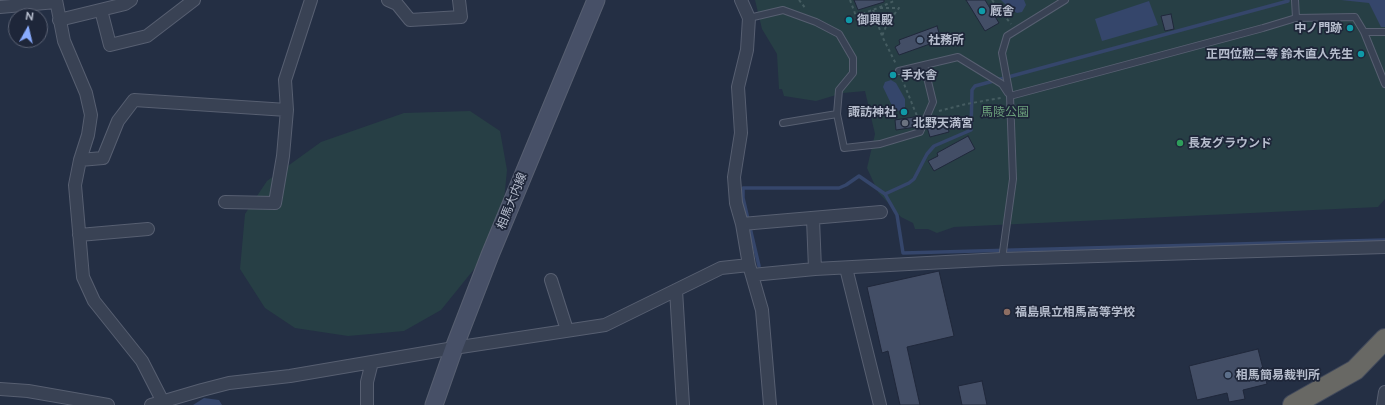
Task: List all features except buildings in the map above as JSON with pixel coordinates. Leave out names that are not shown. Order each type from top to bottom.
[{"type":"highway","points":[[1294,405],[1355,370],[1385,339]]},
{"type":"main road","name":"相馬大内線","points":[[434,405],[454,348],[496,240],[596,0]]},
{"type":"street","points":[[59,20],[125,4],[131,0]]},
{"type":"street","points":[[101,10],[110,45],[147,36],[194,0]]},
{"type":"street","points":[[225,202],[275,203],[283,156],[287,110],[285,80],[311,0]]},
{"type":"street","points":[[388,0],[397,4],[410,20],[461,17],[459,0]]},
{"type":"street","points":[[741,0],[749,18],[747,50],[738,87],[741,133],[734,177],[736,203],[742,224],[751,270],[762,310],[770,405]]},
{"type":"street","points":[[0,7],[56,1],[64,41],[86,93],[91,115],[88,135],[80,160],[76,185],[83,277],[94,301],[142,361],[163,402]]},
{"type":"street","points":[[80,160],[103,158],[118,121],[134,100],[287,110]]},
{"type":"street","points":[[742,224],[881,212]]},
{"type":"street","points":[[813,219],[815,269]]},
{"type":"street","points":[[79,235],[148,229]]},
{"type":"street","points":[[151,405],[229,383],[290,376],[605,324],[722,268],[751,270],[815,269],[1002,259],[1385,247]]},
{"type":"street","points":[[846,268],[880,405]]},
{"type":"street","points":[[551,280],[567,330]]},
{"type":"street","points":[[676,290],[683,405]]},
{"type":"street","points":[[367,405],[367,382],[372,362]]},
{"type":"street","points":[[0,389],[28,391],[108,405]]},
{"type":"street","points":[[1382,405],[1385,392]]},
{"type":"lane","points":[[1002,259],[1013,179],[1010,96],[1002,53],[1007,36],[1065,0]]},
{"type":"lane","points":[[1295,0],[1296,18]]},
{"type":"lane","points":[[749,18],[783,10],[816,22],[839,34],[853,58],[853,73],[839,90],[837,114],[844,148],[880,144],[920,132],[933,102],[924,65]]},
{"type":"lane","points":[[1010,96],[1296,18],[1355,17],[1364,32],[1385,84]]},
{"type":"lane","points":[[1364,32],[1385,32]]},
{"type":"lane","points":[[899,70],[958,57],[1002,84],[1010,96]]},
{"type":"lane","points":[[784,123],[837,114]]},
{"type":"path","points":[[850,0],[856,16],[894,1],[893,0]]},
{"type":"path","points":[[992,0],[1017,30]]},
{"type":"path","points":[[878,8],[899,8],[882,36]]},
{"type":"path","points":[[873,10],[882,36],[899,70],[917,116],[966,104],[1010,96]]},
{"type":"green space","name":"馬陵公園","points":[[755,0],[1385,0],[1385,199],[1378,207],[954,227],[937,233],[928,229],[915,229],[913,223],[901,217],[878,192],[867,168],[875,134],[865,91],[843,93],[816,101],[784,96],[782,89],[779,89],[777,54],[762,29]]},
{"type":"green space","points":[[470,111],[500,131],[507,170],[503,211],[475,268],[441,310],[404,331],[348,336],[295,328],[265,308],[240,269],[245,214],[267,181],[321,142],[404,113]]},
{"type":"water","points":[[1001,0],[1024,0],[1026,5],[1022,12],[1017,13]]},
{"type":"water","points":[[1341,0],[1385,0],[1385,27],[1381,27],[1369,3]]},
{"type":"water","points":[[1149,1],[1158,25],[1102,41],[1095,19]]},
{"type":"water","points":[[891,80],[896,83],[905,99],[905,107],[901,111],[894,110],[883,87],[885,82]]},
{"type":"water","points":[[204,398],[219,400],[222,405],[193,405]]},
{"type":"waterway","points":[[885,194],[909,183],[914,179],[927,154],[934,146],[971,130],[972,90],[975,86],[1288,0]]},
{"type":"waterway","points":[[759,266],[743,198],[743,188],[839,188],[859,176],[885,194],[897,215],[903,253],[1385,240]]},
{"type":"place","name":"厩舎","points":[[982,11]]},
{"type":"place","name":"御興殿","points":[[849,20]]},
{"type":"place","name":"中ノ門跡","points":[[1350,28]]},
{"type":"place","name":"社務所","points":[[920,40]]},
{"type":"place","name":"正四位勲二等 鈴木直人先生","points":[[1361,54]]},
{"type":"place","name":"手水舎","points":[[893,75]]},
{"type":"place","name":"諏訪神社","points":[[904,112]]},
{"type":"place","name":"北野天満宮","points":[[905,123]]},
{"type":"place","name":"長友グラウンド","points":[[1180,143]]},
{"type":"place","name":"福島県立相馬高等学校","points":[[1007,312]]},
{"type":"place","name":"相馬簡易裁判所","points":[[1228,375]]}]
